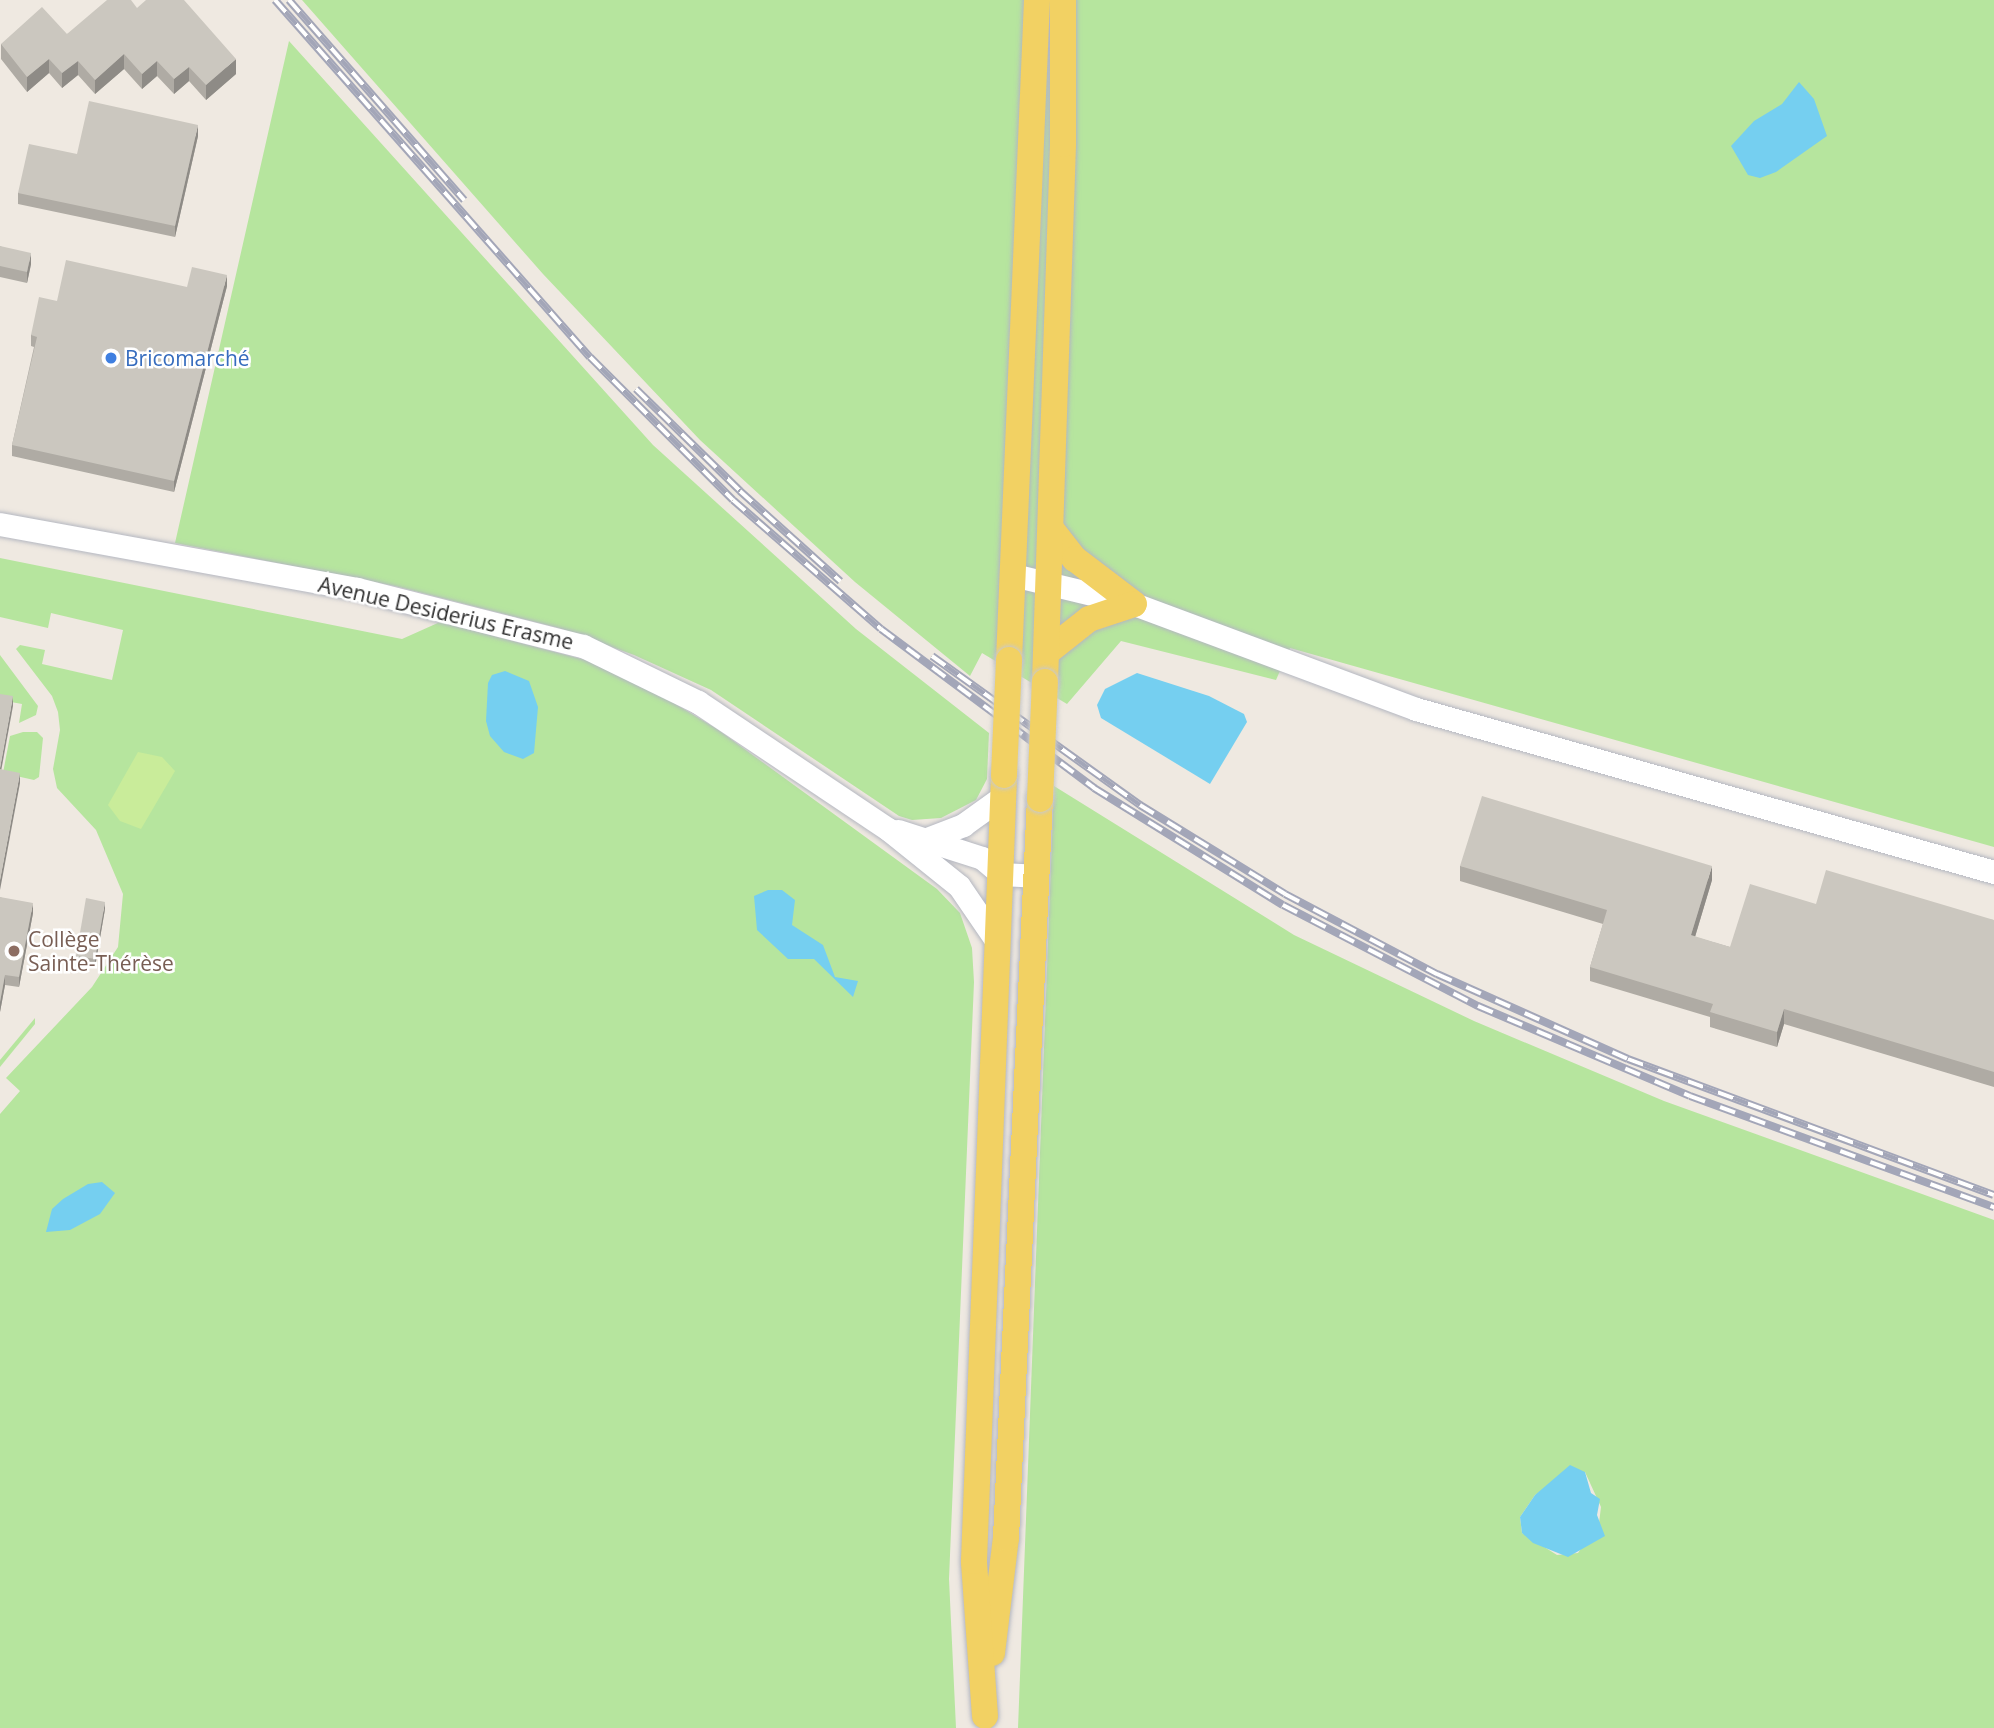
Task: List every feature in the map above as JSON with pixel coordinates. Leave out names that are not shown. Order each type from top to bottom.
[{"type":"main road","points":[[985,1722],[974,1561],[996,940],[1001,874],[1037,0]]},
{"type":"main road","points":[[985,1722],[1006,1538],[1040,799],[1052,530],[1063,0]]},
{"type":"main road","name":"Avenue Desiderius Erasme","points":[[0,524],[357,589],[583,646],[698,702],[888,829]]},
{"type":"main road","points":[[1052,530],[1075,559],[1135,604]]},
{"type":"main road","points":[[1013,575],[1135,604],[1416,709],[1994,872]]},
{"type":"main road","points":[[1046,653],[1089,619],[1135,604]]},
{"type":"main road","points":[[927,839],[963,825],[1003,786]]},
{"type":"main road","points":[[888,829],[982,858],[1001,874]]},
{"type":"main road","points":[[888,829],[959,886],[996,940]]},
{"type":"main road","points":[[959,886],[986,883],[1001,874],[1035,876]]},
{"type":"green space","points":[[302,0],[1994,0],[1994,847],[1290,648],[1276,680],[1121,641],[1067,704],[982,653],[970,676],[855,582],[700,440],[543,274]]},
{"type":"green space","points":[[289,41],[653,445],[856,629],[989,733],[987,779],[976,800],[941,818],[912,820],[899,816],[711,690],[634,655],[559,628],[395,586],[175,543]]},
{"type":"green space","points":[[0,558],[402,639],[440,622],[589,661],[642,684],[717,729],[937,889],[960,913],[972,948],[974,982],[949,1579],[956,1728],[0,1728],[0,1114],[20,1091],[6,1078],[92,987],[118,947],[123,894],[96,830],[57,788],[53,769],[60,730],[58,712],[52,696],[16,649],[20,645],[45,650],[42,664],[112,680],[123,630],[51,613],[48,628],[0,617]]},
{"type":"green space","points":[[0,655],[38,706],[36,715],[19,723],[22,704],[0,700]]},
{"type":"green space","points":[[37,732],[43,738],[39,777],[34,780],[3,773],[10,736]]},
{"type":"green space","points":[[138,752],[162,757],[175,771],[141,829],[120,821],[108,805]]},
{"type":"green space","points":[[1054,786],[1294,935],[1474,1021],[1664,1101],[1994,1220],[1994,1728],[1018,1728]],"holes":[[[1585,1472],[1601,1507],[1599,1523],[1578,1553],[1557,1555],[1522,1533],[1520,1517],[1535,1495],[1560,1478]]]},
{"type":"green space","points":[[35,1018],[35,1024],[0,1067],[0,1060]]},
{"type":"water","points":[[1799,82],[1814,99],[1827,136],[1776,172],[1760,178],[1748,175],[1731,146],[1754,121],[1782,104]]},
{"type":"water","points":[[505,671],[529,681],[538,707],[534,753],[523,759],[504,752],[490,736],[486,721],[488,683],[492,675]]},
{"type":"water","points":[[1137,673],[1209,696],[1244,714],[1247,722],[1210,784],[1101,718],[1097,705],[1105,689]]},
{"type":"water","points":[[768,890],[782,890],[795,900],[792,925],[823,945],[835,977],[858,981],[853,997],[814,959],[788,959],[757,930],[754,896]]},
{"type":"water","points":[[102,1182],[115,1193],[100,1214],[70,1230],[46,1232],[52,1209],[63,1199],[88,1184]]},
{"type":"water","points":[[1570,1465],[1585,1472],[1591,1493],[1600,1499],[1597,1515],[1605,1536],[1568,1557],[1533,1543],[1522,1533],[1520,1517],[1535,1495]]},
{"type":"building","points":[[107,0],[131,0],[137,8],[146,0],[184,0],[236,59],[206,85],[189,67],[174,79],[157,61],[142,74],[124,54],[95,80],[78,61],[62,73],[49,59],[27,77],[1,44],[42,7],[67,34]]},
{"type":"building","points":[[89,101],[198,125],[175,226],[18,193],[29,144],[77,154]]},
{"type":"building","points":[[0,246],[31,253],[27,272],[0,266]]},
{"type":"building","points":[[66,260],[187,287],[192,267],[227,275],[174,481],[12,445],[37,337],[31,335],[39,297],[57,301]]},
{"type":"building","points":[[0,694],[13,696],[0,768]]},
{"type":"building","points":[[0,769],[20,773],[0,880]]},
{"type":"building","points":[[1482,796],[1712,866],[1691,935],[1730,947],[1750,884],[1816,904],[1826,870],[1994,920],[1994,1072],[1784,1009],[1777,1032],[1710,1012],[1713,1004],[1590,967],[1607,910],[1460,866]]},
{"type":"building","name":"Collège Sainte-Thérèse","points":[[0,897],[33,903],[19,977],[5,975],[0,1002]]},
{"type":"building","points":[[86,898],[105,902],[95,959],[76,956]]},
{"type":"railway","points":[[275,0],[590,357],[733,500],[881,629],[1094,788],[1283,905],[1478,1006],[1690,1096],[1994,1207]]},
{"type":"railway","points":[[289,0],[464,200]]},
{"type":"railway","points":[[636,389],[740,491],[840,581]]},
{"type":"railway","points":[[932,656],[1140,805],[1285,894],[1437,974],[1628,1059],[1994,1195]]},
{"type":"place","name":"Bricomarché","points":[[111,358]]},
{"type":"place","name":"Collège Sainte-Thérèse","points":[[14,951]]}]
